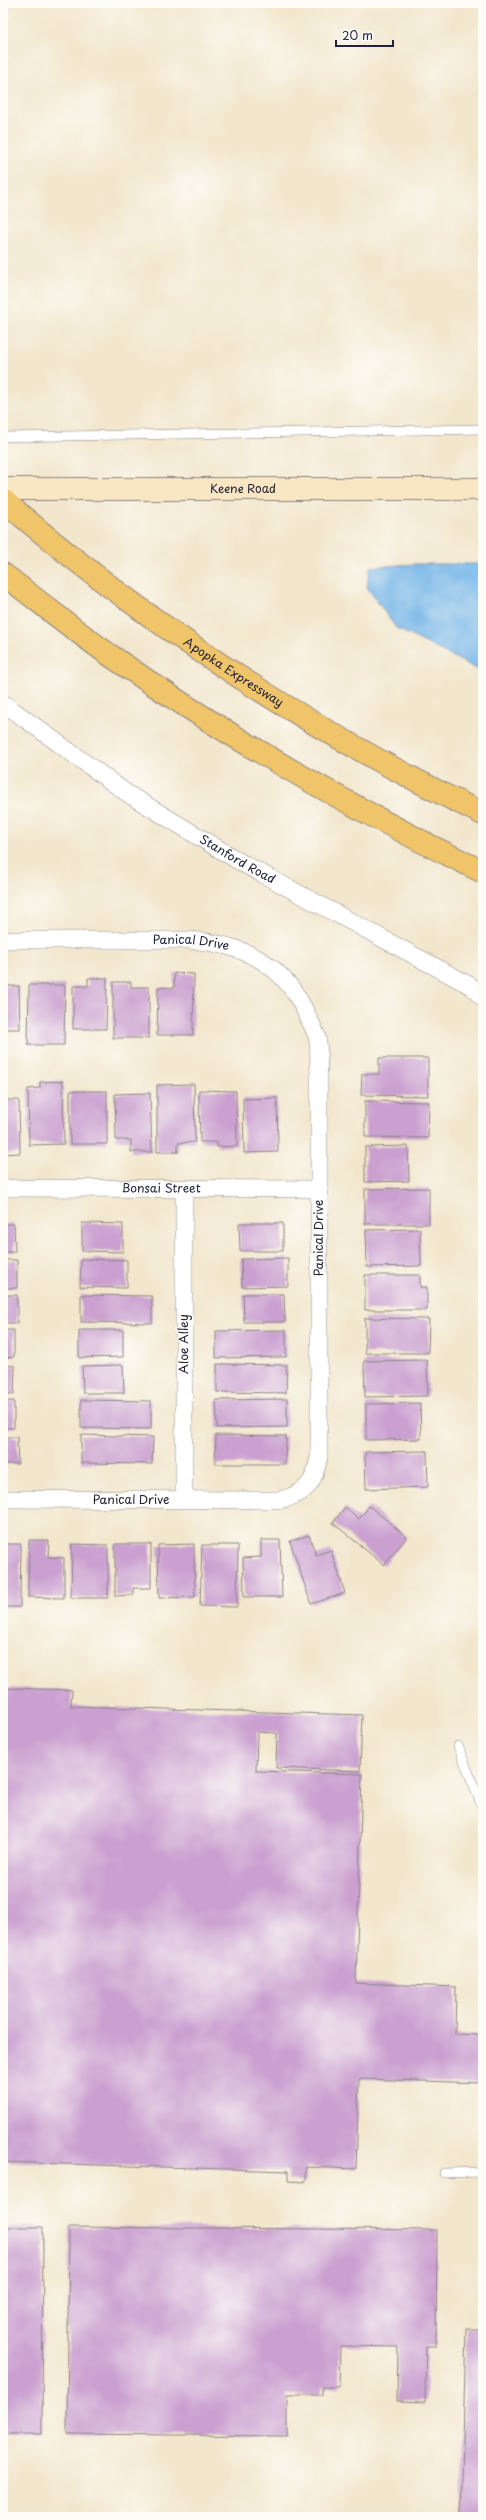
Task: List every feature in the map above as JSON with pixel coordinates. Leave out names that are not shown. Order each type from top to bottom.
[{"type":"highway","name":"Apopka Expressway","points":[[3,500],[44,535],[116,591],[235,672],[322,727],[483,814]]},
{"type":"highway","points":[[3,574],[113,657],[218,726],[321,788],[483,872]]},
{"type":"main road","name":"Keene Road","points":[[3,489],[483,489]]},
{"type":"street","name":"Stanford Road","points":[[3,703],[128,794],[242,863],[471,986],[483,998]]},
{"type":"street","name":"Panical Drive","points":[[3,940],[204,941],[239,948],[267,963],[290,984],[303,1006],[317,1037],[319,1189],[319,1457],[316,1475],[306,1490],[294,1496],[280,1500],[3,1499]]},
{"type":"street","name":"Bonsai Street","points":[[3,1188],[319,1189]]},
{"type":"street","name":"Aloe Alley","points":[[184,1189],[184,1500]]},
{"type":"lane","points":[[3,437],[483,429]]},
{"type":"lane","points":[[458,1746],[483,1809]]},
{"type":"lane","points":[[444,2173],[483,2172]]},
{"type":"water","points":[[415,564],[483,564],[483,672],[396,628],[367,587],[370,567]]},
{"type":"building","points":[[174,973],[194,974],[193,1035],[157,1035],[158,987],[174,988]]},
{"type":"building","points":[[3,978],[5,978],[5,986],[19,986],[20,1029],[3,1029]]},
{"type":"building","points":[[88,978],[107,978],[106,1029],[73,1029],[73,986],[88,986]]},
{"type":"building","points":[[113,982],[131,982],[131,987],[149,987],[149,1038],[113,1038]]},
{"type":"building","points":[[29,985],[65,985],[64,1045],[28,1045]]},
{"type":"building","points":[[379,1058],[428,1058],[428,1096],[361,1095],[362,1074],[379,1074]]},
{"type":"building","points":[[63,1081],[64,1144],[29,1145],[28,1089],[40,1088],[40,1082]]},
{"type":"building","points":[[194,1084],[195,1142],[178,1143],[178,1152],[157,1152],[157,1085]]},
{"type":"building","points":[[199,1090],[236,1091],[237,1146],[217,1147],[217,1142],[200,1142]]},
{"type":"building","points":[[70,1091],[107,1091],[107,1144],[70,1144]]},
{"type":"building","points":[[150,1093],[152,1152],[131,1152],[131,1140],[116,1140],[115,1094]]},
{"type":"building","points":[[277,1098],[278,1152],[244,1153],[243,1099]]},
{"type":"building","points":[[3,1100],[19,1100],[20,1153],[3,1154]]},
{"type":"building","points":[[365,1101],[429,1102],[428,1138],[365,1137]]},
{"type":"building","points":[[408,1146],[409,1181],[365,1182],[365,1147]]},
{"type":"building","points":[[429,1188],[429,1224],[365,1224],[365,1189]]},
{"type":"building","points":[[82,1223],[123,1224],[123,1252],[82,1251]]},
{"type":"building","points":[[239,1223],[283,1223],[283,1251],[240,1251]]},
{"type":"building","points":[[3,1224],[14,1224],[15,1252],[3,1252]]},
{"type":"building","points":[[420,1229],[421,1266],[367,1267],[366,1230]]},
{"type":"building","points":[[288,1258],[288,1286],[242,1287],[241,1259]]},
{"type":"building","points":[[81,1259],[127,1260],[127,1288],[80,1287]]},
{"type":"building","points":[[3,1260],[17,1260],[17,1288],[3,1288]]},
{"type":"building","points":[[365,1275],[420,1275],[420,1287],[427,1287],[427,1310],[365,1310]]},
{"type":"building","points":[[243,1294],[284,1294],[285,1322],[244,1322]]},
{"type":"building","points":[[3,1295],[17,1295],[17,1323],[3,1323]]},
{"type":"building","points":[[81,1295],[152,1296],[152,1323],[81,1322]]},
{"type":"building","points":[[365,1318],[429,1319],[428,1353],[365,1353]]},
{"type":"building","points":[[3,1330],[14,1330],[14,1357],[3,1358]]},
{"type":"building","points":[[79,1330],[123,1330],[123,1357],[79,1358]]},
{"type":"building","points":[[286,1330],[286,1357],[216,1358],[216,1331]]},
{"type":"building","points":[[427,1360],[428,1396],[365,1397],[364,1361]]},
{"type":"building","points":[[217,1364],[287,1365],[286,1393],[217,1392]]},
{"type":"building","points":[[3,1365],[15,1366],[14,1394],[3,1394]]},
{"type":"building","points":[[123,1365],[124,1393],[83,1393],[82,1366]]},
{"type":"building","points":[[287,1399],[287,1427],[217,1428],[216,1400]]},
{"type":"building","points":[[81,1400],[151,1401],[151,1429],[81,1428]]},
{"type":"building","points":[[3,1401],[14,1401],[14,1428],[3,1428]]},
{"type":"building","points":[[420,1403],[421,1439],[366,1440],[366,1404]]},
{"type":"building","points":[[81,1435],[153,1437],[152,1464],[81,1463]]},
{"type":"building","points":[[216,1435],[286,1436],[285,1464],[215,1464]]},
{"type":"building","points":[[3,1437],[17,1437],[18,1464],[3,1464]]},
{"type":"building","points":[[427,1451],[428,1487],[366,1489],[365,1452]]},
{"type":"building","points":[[369,1506],[407,1537],[384,1565],[333,1523],[345,1507],[359,1519]]},
{"type":"building","points":[[309,1535],[316,1555],[331,1550],[345,1593],[311,1604],[290,1541]]},
{"type":"building","points":[[29,1540],[49,1540],[48,1557],[64,1558],[64,1598],[28,1597]]},
{"type":"building","points":[[261,1540],[280,1540],[282,1597],[244,1597],[243,1558],[261,1557]]},
{"type":"building","points":[[3,1544],[21,1544],[20,1607],[3,1607]]},
{"type":"building","points":[[72,1544],[108,1545],[108,1598],[71,1598]]},
{"type":"building","points":[[115,1544],[151,1544],[151,1588],[133,1588],[133,1595],[115,1596]]},
{"type":"building","points":[[194,1544],[195,1597],[159,1598],[158,1545]]},
{"type":"building","points":[[202,1545],[238,1545],[237,1607],[200,1606]]},
{"type":"building","points":[[3,1688],[72,1690],[71,1706],[362,1715],[360,1771],[276,1768],[277,1733],[257,1732],[256,1771],[362,1774],[356,1983],[456,1987],[455,2034],[483,2035],[483,2083],[359,2079],[356,2169],[306,2167],[306,2182],[288,2181],[288,2171],[3,2162]]},
{"type":"building","points":[[3,2227],[43,2227],[42,2434],[3,2434]]},
{"type":"building","points":[[69,2227],[437,2230],[436,2346],[426,2346],[425,2402],[397,2401],[398,2347],[340,2346],[339,2387],[322,2387],[322,2395],[287,2395],[287,2436],[67,2434]]},
{"type":"building","points":[[466,2329],[483,2329],[483,2517],[461,2517]]}]
